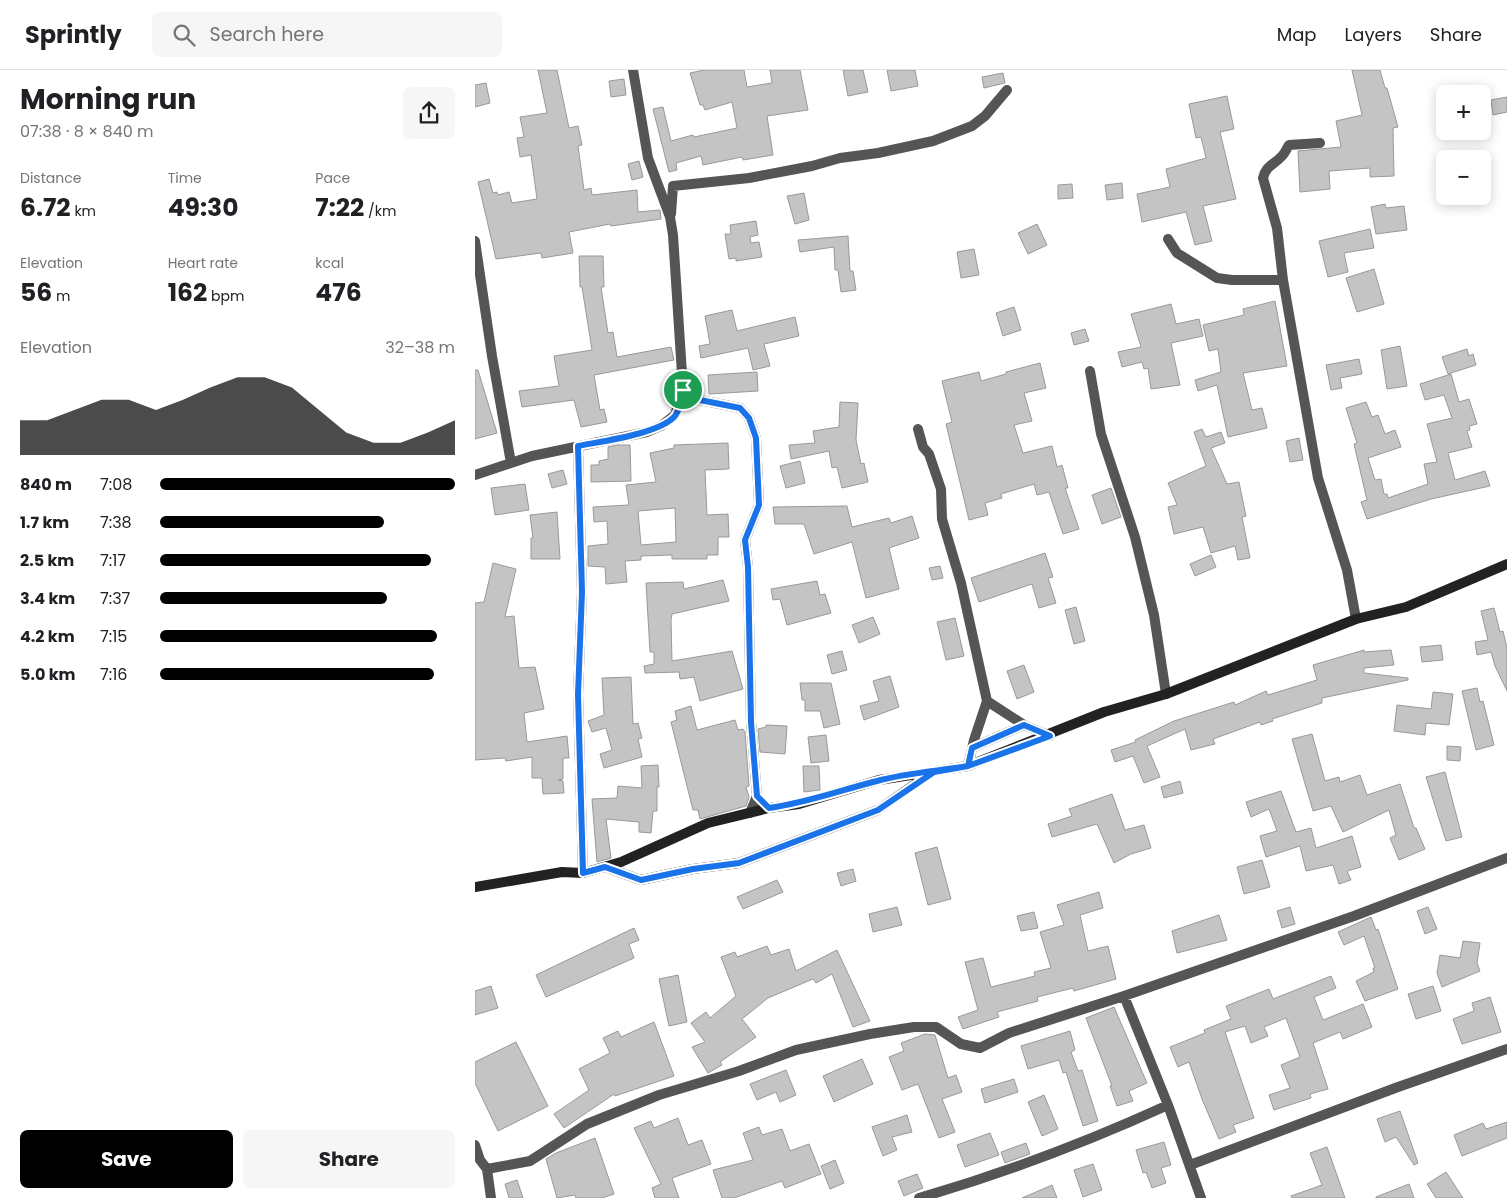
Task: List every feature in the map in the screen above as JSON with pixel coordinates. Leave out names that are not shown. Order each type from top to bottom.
[{"type":"street","points":[[633,70],[648,158],[671,217]]},
{"type":"street","points":[[475,475],[532,456],[647,432],[661,426],[675,415],[683,390],[679,337],[678,276],[671,217],[673,186],[749,178],[812,166],[840,158],[878,153],[933,141],[972,126],[985,116],[1007,90]]},
{"type":"street","points":[[1320,143],[1289,145],[1282,157],[1271,163],[1265,171],[1263,178],[1275,221],[1283,280],[1318,478],[1347,570],[1356,619]]},
{"type":"street","points":[[1167,239],[1177,253],[1217,278],[1232,280],[1283,280]]},
{"type":"street","points":[[475,241],[485,315],[511,464]]},
{"type":"street","points":[[1090,371],[1101,434],[1135,536],[1155,615],[1166,694]]},
{"type":"street","points":[[683,390],[700,400],[740,408],[749,418],[756,438],[759,505],[745,540],[748,567],[751,722],[757,796],[749,813]]},
{"type":"street","points":[[917,429],[923,447],[929,454],[941,489],[942,519],[961,583],[987,701],[968,766]]},
{"type":"street","points":[[578,446],[582,592],[578,694],[583,873]]},
{"type":"street","points":[[475,887],[562,872],[583,873],[605,867],[708,823],[769,808],[799,804],[879,780],[968,766],[1050,736],[1104,712],[1166,694],[1356,619],[1406,607],[1506,565]]},
{"type":"street","points":[[987,701],[1024,725],[1050,736]]},
{"type":"street","points":[[972,748],[1024,725]]},
{"type":"street","points":[[605,867],[641,880],[693,869],[739,863],[878,810],[934,772]]},
{"type":"street","points":[[757,796],[769,808]]},
{"type":"street","points":[[487,1169],[530,1161],[587,1124],[659,1095],[739,1071],[796,1050],[870,1034],[914,1027],[936,1027],[961,1044],[980,1048],[1009,1033],[1124,996],[1354,916],[1507,858]]},
{"type":"street","points":[[1124,996],[1168,1105],[1201,1198]]},
{"type":"street","points":[[1190,1164],[1507,1049]]},
{"type":"street","points":[[919,1198],[979,1181],[1070,1149],[1168,1105]]},
{"type":"street","points":[[475,1145],[480,1160],[487,1169],[491,1198]]},
{"type":"building","points":[[538,70],[557,70],[569,128],[578,126],[582,145],[578,146],[584,190],[591,188],[592,195],[637,190],[638,212],[660,210],[661,219],[611,226],[610,224],[569,232],[573,253],[542,258],[541,253],[496,259],[478,182],[489,179],[493,193],[497,192],[498,195],[509,192],[512,203],[537,199],[531,155],[520,157],[517,138],[524,137],[520,117],[547,113]]},
{"type":"building","points":[[704,70],[744,70],[747,87],[772,83],[770,70],[800,70],[808,110],[767,116],[773,155],[743,160],[742,157],[703,165],[701,156],[676,163],[677,170],[669,172],[653,109],[663,107],[671,141],[693,135],[694,137],[737,128],[732,102],[705,110],[703,105],[700,105],[690,73]]},
{"type":"building","points":[[843,70],[863,70],[868,92],[848,96]]},
{"type":"building","points":[[887,70],[915,70],[918,86],[891,91]]},
{"type":"building","points":[[1352,70],[1380,70],[1398,127],[1393,128],[1394,176],[1370,177],[1370,168],[1329,171],[1330,189],[1300,192],[1298,151],[1341,147],[1336,121],[1362,115]]},
{"type":"building","points":[[1003,73],[1005,83],[984,88],[982,77]]},
{"type":"building","points":[[624,79],[626,95],[611,97],[609,81]]},
{"type":"building","points":[[486,83],[490,103],[475,107],[475,85]]},
{"type":"building","points":[[1227,96],[1234,129],[1220,132],[1236,199],[1203,206],[1212,241],[1195,245],[1186,212],[1142,222],[1137,194],[1170,187],[1166,169],[1206,158],[1201,137],[1196,138],[1189,104]]},
{"type":"building","points":[[1507,97],[1507,112],[1493,115],[1491,100]]},
{"type":"building","points":[[639,161],[643,177],[632,180],[628,164]]},
{"type":"building","points":[[1122,183],[1123,198],[1107,200],[1105,185]]},
{"type":"building","points":[[1072,184],[1073,198],[1058,199],[1058,185]]},
{"type":"building","points":[[804,193],[809,220],[795,224],[787,196]]},
{"type":"building","points":[[1385,204],[1386,208],[1404,206],[1407,230],[1376,234],[1371,207]]},
{"type":"building","points":[[756,221],[758,235],[750,237],[751,243],[759,242],[762,257],[736,261],[736,258],[729,259],[725,234],[731,234],[730,225]]},
{"type":"building","points":[[1037,224],[1047,245],[1028,254],[1018,233]]},
{"type":"building","points":[[1370,229],[1374,248],[1344,253],[1348,272],[1328,277],[1319,241]]},
{"type":"building","points":[[848,236],[850,271],[853,271],[856,290],[841,292],[838,270],[835,270],[834,247],[800,252],[798,240]]},
{"type":"building","points":[[974,249],[979,275],[961,278],[957,252]]},
{"type":"building","points":[[579,256],[603,256],[604,287],[601,287],[608,333],[613,332],[617,357],[671,347],[674,360],[594,375],[600,410],[604,409],[607,422],[581,427],[574,400],[522,407],[519,391],[559,386],[554,356],[592,350],[582,287],[580,287]]},
{"type":"building","points":[[1374,269],[1384,304],[1357,312],[1346,278]]},
{"type":"building","points":[[1275,301],[1287,366],[1243,373],[1252,410],[1262,408],[1267,428],[1228,437],[1217,385],[1198,391],[1195,380],[1221,372],[1218,349],[1209,351],[1203,325],[1244,315],[1243,309]]},
{"type":"building","points":[[1171,304],[1176,324],[1199,319],[1203,336],[1171,343],[1180,385],[1151,389],[1148,368],[1144,369],[1142,362],[1122,367],[1118,352],[1141,347],[1131,314]]},
{"type":"building","points":[[1014,307],[1021,330],[1003,336],[996,313]]},
{"type":"building","points":[[732,310],[737,331],[795,317],[799,336],[764,344],[770,366],[753,370],[748,348],[701,358],[699,346],[710,344],[705,316]]},
{"type":"building","points":[[1085,329],[1089,341],[1074,345],[1071,333]]},
{"type":"building","points":[[1400,346],[1407,386],[1387,389],[1381,350]]},
{"type":"building","points":[[1467,349],[1469,356],[1473,354],[1476,365],[1448,374],[1442,357]]},
{"type":"building","points":[[1359,359],[1362,374],[1340,378],[1342,388],[1331,390],[1326,365]]},
{"type":"building","points":[[1040,363],[1046,388],[1024,393],[1032,421],[1014,425],[1023,453],[1052,446],[1057,467],[1062,465],[1068,488],[1065,488],[1079,529],[1063,534],[1049,492],[1037,495],[1034,484],[1001,494],[1002,498],[985,503],[988,515],[969,520],[946,424],[952,422],[942,381],[979,372],[981,381]]},
{"type":"building","points":[[475,370],[478,370],[497,433],[475,439]]},
{"type":"building","points":[[757,372],[758,391],[709,394],[708,375]]},
{"type":"building","points":[[1451,374],[1459,402],[1469,399],[1477,424],[1469,426],[1470,430],[1467,431],[1472,447],[1448,453],[1455,480],[1485,471],[1490,486],[1431,499],[1367,519],[1361,502],[1367,500],[1354,444],[1357,443],[1346,408],[1366,402],[1372,417],[1378,415],[1385,434],[1395,430],[1401,447],[1368,458],[1375,480],[1381,479],[1384,494],[1387,494],[1388,498],[1428,484],[1424,464],[1437,462],[1427,424],[1452,418],[1444,395],[1425,400],[1420,384]]},
{"type":"building","points":[[840,402],[858,403],[856,440],[861,464],[864,463],[868,482],[842,488],[837,467],[832,468],[829,451],[791,459],[789,445],[815,443],[813,431],[839,427]]},
{"type":"building","points":[[1202,429],[1206,437],[1221,432],[1225,443],[1211,448],[1227,484],[1239,482],[1246,516],[1242,517],[1250,558],[1238,560],[1235,546],[1211,553],[1203,527],[1174,534],[1168,507],[1177,505],[1168,483],[1206,466],[1194,432]]},
{"type":"building","points":[[1299,438],[1303,460],[1290,462],[1286,441]]},
{"type":"building","points":[[728,443],[729,469],[705,470],[707,515],[728,514],[729,537],[718,537],[718,555],[707,555],[707,559],[672,559],[672,555],[641,556],[641,560],[625,561],[627,582],[606,584],[605,567],[588,566],[588,546],[608,544],[607,521],[594,522],[593,507],[629,505],[626,485],[656,482],[650,453],[674,448],[674,445]],"holes":[[[675,508],[676,542],[641,545],[638,511]]]},
{"type":"building","points":[[630,445],[631,481],[591,482],[591,465],[599,465],[599,461],[608,459],[608,447]]},
{"type":"building","points":[[800,461],[805,483],[786,488],[780,466]]},
{"type":"building","points":[[563,470],[567,484],[552,488],[548,474]]},
{"type":"building","points":[[525,484],[529,510],[495,515],[491,488]]},
{"type":"building","points":[[1111,488],[1121,517],[1102,524],[1092,495]]},
{"type":"building","points":[[847,506],[852,527],[889,518],[891,523],[912,516],[919,538],[889,548],[899,589],[866,598],[852,542],[814,554],[804,524],[775,524],[773,507]]},
{"type":"building","points":[[557,512],[560,559],[531,559],[531,538],[533,538],[530,515]]},
{"type":"building","points":[[1045,553],[1053,577],[1048,578],[1056,603],[1039,608],[1032,584],[979,602],[971,578]]},
{"type":"building","points":[[1211,555],[1216,567],[1195,576],[1190,564]]},
{"type":"building","points":[[493,563],[516,569],[505,617],[514,616],[519,668],[535,667],[544,709],[524,713],[527,742],[567,736],[569,758],[563,758],[563,779],[558,780],[563,781],[564,793],[543,794],[542,778],[532,778],[532,757],[506,761],[505,758],[475,760],[475,603],[484,602]]},
{"type":"building","points":[[940,566],[943,578],[932,580],[929,568]]},
{"type":"building","points":[[723,580],[729,601],[672,614],[672,661],[732,651],[743,689],[700,701],[694,677],[680,679],[679,672],[645,673],[644,666],[654,664],[654,652],[650,652],[646,583],[683,582],[684,589]]},
{"type":"building","points":[[817,581],[820,595],[825,594],[831,613],[787,625],[780,599],[773,600],[771,589]]},
{"type":"building","points":[[1076,607],[1085,641],[1074,644],[1065,610]]},
{"type":"building","points":[[1494,608],[1500,632],[1503,631],[1507,648],[1507,691],[1495,666],[1491,652],[1477,655],[1475,642],[1488,640],[1481,611]]},
{"type":"building","points":[[873,617],[880,634],[859,643],[852,625]]},
{"type":"building","points":[[955,618],[964,656],[946,660],[937,622]]},
{"type":"building","points":[[1441,645],[1443,660],[1422,662],[1420,647]]},
{"type":"building","points":[[1364,650],[1364,652],[1391,650],[1394,665],[1364,668],[1364,673],[1408,678],[1408,680],[1322,698],[1322,703],[1272,719],[1273,721],[1261,725],[1260,722],[1213,739],[1215,744],[1191,750],[1185,729],[1147,746],[1160,777],[1144,783],[1133,756],[1115,762],[1111,750],[1136,742],[1135,740],[1174,721],[1234,702],[1235,705],[1266,691],[1268,695],[1317,680],[1313,665]]},
{"type":"building","points":[[842,651],[847,670],[832,674],[827,655]]},
{"type":"building","points":[[1024,665],[1034,692],[1017,699],[1007,671]]},
{"type":"building","points":[[890,676],[899,707],[864,720],[860,706],[879,701],[873,681]]},
{"type":"building","points":[[631,677],[633,724],[638,723],[642,738],[638,739],[642,757],[604,768],[600,754],[612,750],[606,728],[592,732],[588,721],[604,715],[602,678]]},
{"type":"building","points":[[800,683],[831,683],[840,724],[824,728],[820,711],[805,711],[805,700],[802,700]]},
{"type":"building","points":[[1477,688],[1480,702],[1483,701],[1494,745],[1476,750],[1462,691]]},
{"type":"building","points":[[1433,692],[1453,694],[1449,725],[1426,723],[1425,735],[1394,731],[1397,705],[1431,709]]},
{"type":"building","points":[[691,706],[697,730],[735,720],[738,730],[743,729],[745,732],[749,786],[746,787],[749,797],[746,806],[700,819],[698,810],[693,810],[671,722],[677,720],[675,711]]},
{"type":"building","points":[[766,725],[787,726],[785,754],[760,752],[758,729],[766,727]]},
{"type":"building","points":[[1312,734],[1325,781],[1339,777],[1340,782],[1360,775],[1367,795],[1400,784],[1414,828],[1416,828],[1425,849],[1399,860],[1390,838],[1396,835],[1389,810],[1343,832],[1331,806],[1313,811],[1292,739]]},
{"type":"building","points":[[826,735],[829,761],[811,763],[808,737]]},
{"type":"building","points":[[1447,746],[1461,747],[1460,761],[1447,760]]},
{"type":"building","points":[[658,765],[657,811],[653,811],[651,833],[639,832],[639,822],[606,819],[611,858],[597,862],[592,799],[617,798],[618,786],[642,788],[641,766]]},
{"type":"building","points":[[803,766],[819,766],[820,790],[804,792]]},
{"type":"building","points":[[1445,772],[1462,837],[1446,841],[1426,777]]},
{"type":"building","points":[[1180,781],[1183,793],[1164,798],[1161,787]]},
{"type":"building","points":[[1281,791],[1296,832],[1311,828],[1316,848],[1352,836],[1361,867],[1347,871],[1351,880],[1339,884],[1333,865],[1306,871],[1300,846],[1266,857],[1260,836],[1277,831],[1269,809],[1251,817],[1246,802]]},
{"type":"building","points":[[1112,794],[1125,830],[1144,825],[1151,848],[1131,854],[1114,863],[1097,824],[1052,837],[1048,824],[1072,816],[1069,809]]},
{"type":"building","points":[[937,847],[951,899],[928,905],[915,853]]},
{"type":"building","points":[[1262,860],[1270,887],[1244,894],[1237,867]]},
{"type":"building","points":[[853,869],[856,881],[841,886],[837,873]]},
{"type":"building","points":[[777,880],[783,892],[743,909],[737,897]]},
{"type":"building","points":[[1099,892],[1103,908],[1080,915],[1088,951],[1108,946],[1116,979],[1074,991],[1073,988],[1037,997],[1038,1001],[997,1012],[999,1017],[963,1029],[958,1017],[978,1010],[965,962],[983,958],[991,987],[1035,976],[1034,972],[1051,968],[1040,932],[1064,925],[1057,905]]},
{"type":"building","points":[[897,907],[902,925],[873,932],[869,914]]},
{"type":"building","points":[[1290,907],[1295,924],[1282,928],[1277,911]]},
{"type":"building","points":[[1428,907],[1437,929],[1425,934],[1417,911]]},
{"type":"building","points":[[1034,912],[1038,928],[1021,931],[1017,916]]},
{"type":"building","points":[[1219,915],[1227,940],[1177,953],[1172,931]]},
{"type":"building","points":[[1371,917],[1376,930],[1378,929],[1398,989],[1365,1001],[1356,981],[1374,972],[1373,968],[1375,968],[1364,936],[1344,945],[1338,932]]},
{"type":"building","points":[[634,928],[639,940],[629,944],[634,958],[546,997],[536,975]]},
{"type":"building","points":[[1463,941],[1480,943],[1477,963],[1480,971],[1442,987],[1437,973],[1440,955],[1460,958]]},
{"type":"building","points":[[767,946],[771,955],[789,949],[796,971],[837,950],[870,1021],[853,1027],[832,974],[816,983],[813,979],[768,998],[742,1019],[756,1037],[720,1062],[722,1065],[708,1073],[692,1047],[705,1042],[691,1023],[706,1012],[710,1018],[736,996],[721,957],[735,952],[737,957]]},
{"type":"building","points":[[678,975],[687,1022],[669,1026],[659,979]]},
{"type":"building","points":[[1331,976],[1336,988],[1314,997],[1323,1020],[1363,1004],[1372,1027],[1343,1039],[1340,1032],[1313,1043],[1328,1089],[1310,1094],[1311,1098],[1274,1110],[1269,1095],[1290,1088],[1281,1065],[1300,1057],[1286,1018],[1264,1027],[1268,1036],[1251,1043],[1245,1026],[1225,1032],[1254,1118],[1233,1125],[1236,1132],[1219,1139],[1189,1062],[1178,1067],[1170,1047],[1205,1033],[1204,1030],[1231,1019],[1226,1006],[1269,989],[1273,999]]},
{"type":"building","points":[[491,986],[498,1008],[475,1015],[475,991]]},
{"type":"building","points":[[1433,986],[1441,1011],[1416,1019],[1408,994]]},
{"type":"building","points":[[1490,997],[1501,1032],[1462,1044],[1453,1019],[1474,1011],[1472,1003]]},
{"type":"building","points":[[1114,1007],[1147,1083],[1129,1091],[1133,1101],[1117,1106],[1110,1086],[1112,1086],[1086,1018]]},
{"type":"building","points":[[654,1022],[674,1076],[615,1096],[614,1094],[564,1128],[554,1114],[589,1090],[579,1069],[610,1053],[603,1038],[618,1031],[621,1037]]},
{"type":"building","points":[[1070,1031],[1075,1050],[1071,1052],[1078,1071],[1082,1070],[1098,1121],[1083,1126],[1066,1072],[1063,1073],[1059,1060],[1028,1069],[1021,1046]]},
{"type":"building","points":[[925,1034],[935,1035],[948,1078],[956,1075],[962,1092],[942,1099],[955,1132],[939,1138],[918,1084],[902,1090],[889,1057],[904,1051],[901,1043]]},
{"type":"building","points":[[516,1042],[548,1106],[498,1131],[475,1083],[475,1062]]},
{"type":"building","points":[[862,1059],[873,1084],[834,1102],[823,1076]]},
{"type":"building","points":[[786,1070],[796,1095],[780,1102],[776,1092],[757,1100],[750,1084]]},
{"type":"building","points":[[1014,1079],[1018,1092],[985,1103],[981,1089]]},
{"type":"building","points":[[1044,1095],[1058,1129],[1042,1136],[1028,1102]]},
{"type":"building","points":[[1400,1111],[1418,1163],[1414,1165],[1396,1137],[1385,1142],[1377,1119]]},
{"type":"building","points":[[907,1115],[912,1132],[892,1137],[897,1150],[883,1156],[872,1127]]},
{"type":"building","points":[[678,1118],[688,1145],[702,1140],[711,1164],[672,1178],[679,1198],[655,1198],[652,1188],[661,1184],[634,1128],[651,1121],[654,1128]]},
{"type":"building","points":[[1507,1122],[1507,1138],[1462,1156],[1454,1135],[1483,1123],[1486,1129]]},
{"type":"building","points":[[759,1127],[762,1135],[782,1129],[790,1151],[809,1144],[821,1174],[785,1188],[782,1181],[734,1198],[722,1198],[713,1170],[753,1160],[743,1133]]},
{"type":"building","points":[[990,1133],[999,1155],[965,1167],[957,1145]]},
{"type":"building","points":[[595,1138],[614,1194],[602,1198],[576,1198],[575,1195],[557,1198],[546,1159],[556,1153]]},
{"type":"building","points":[[1164,1142],[1171,1165],[1161,1168],[1166,1183],[1152,1188],[1146,1172],[1143,1173],[1136,1150]]},
{"type":"building","points":[[1026,1143],[1030,1154],[1005,1163],[1001,1152]]},
{"type":"building","points":[[1327,1147],[1345,1198],[1292,1198],[1291,1196],[1322,1185],[1310,1153]]},
{"type":"building","points":[[835,1160],[844,1183],[830,1189],[821,1166]]},
{"type":"building","points":[[1093,1164],[1102,1190],[1083,1197],[1074,1170]]},
{"type":"building","points":[[1446,1172],[1463,1198],[1436,1198],[1427,1184]]},
{"type":"building","points":[[917,1174],[923,1188],[904,1196],[898,1181]]},
{"type":"building","points":[[517,1180],[523,1198],[509,1198],[505,1184]]},
{"type":"building","points":[[1409,1184],[1414,1198],[1376,1198],[1376,1197]]},
{"type":"building","points":[[1052,1185],[1057,1198],[1022,1198]]},
{"type":"route","points":[[683,390],[675,415],[661,426],[647,432],[578,446],[582,592],[578,694],[581,742],[583,873],[605,867],[641,880],[693,869],[739,863],[878,810],[934,772],[968,766],[1050,736],[1024,725],[972,748],[968,766],[879,780],[799,804],[769,808],[757,796],[753,759],[754,740],[751,722],[751,682],[747,629],[748,567],[745,540],[759,505],[756,438],[749,418],[740,408],[700,400],[683,390]]}]
